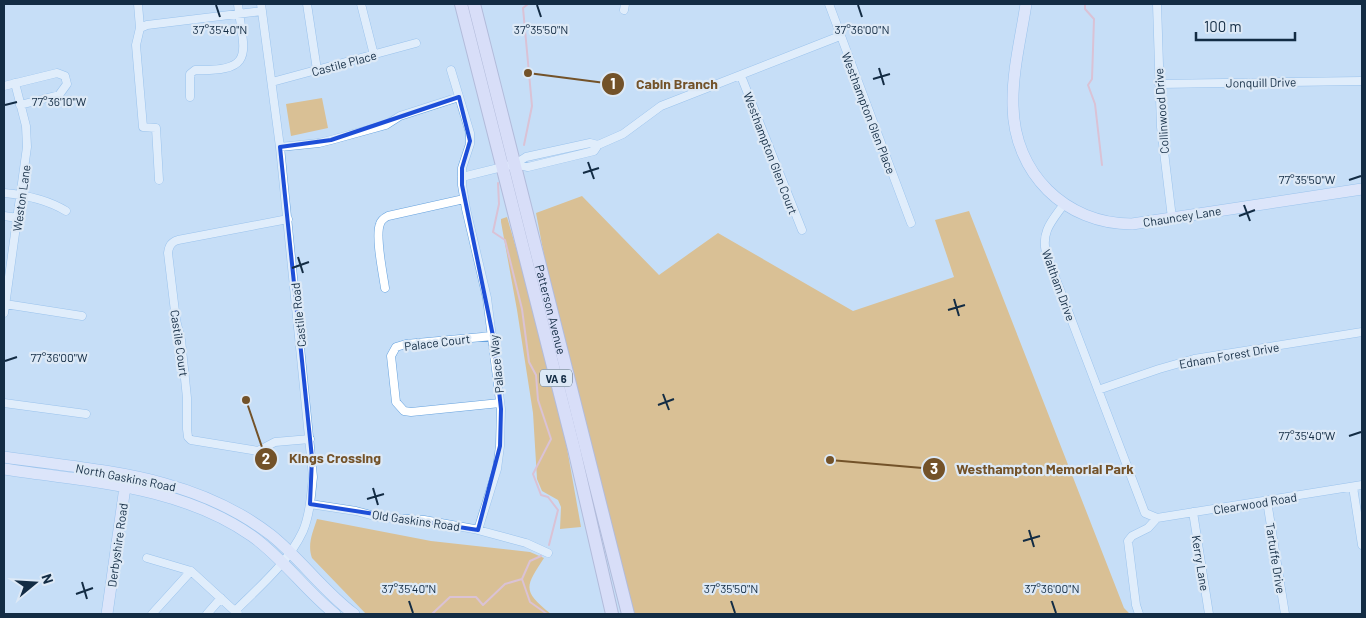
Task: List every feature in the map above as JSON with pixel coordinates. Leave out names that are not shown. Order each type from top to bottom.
[{"type":"main road","name":"Patterson Avenue","points":[[461,4],[574,449],[612,614]]},
{"type":"main road","name":"Patterson Avenue","points":[[474,4],[628,614]]},
{"type":"main road","points":[[1026,4],[1013,95],[1014,120],[1018,140],[1026,162],[1044,186],[1064,204]]},
{"type":"main road","name":"Chauncey Lane","points":[[1064,204],[1087,217],[1114,223],[1132,224],[1362,189]]},
{"type":"main road","name":"North Gaskins Road","points":[[4,457],[127,475],[176,486],[215,501],[248,519],[290,552],[330,593],[354,614]]},
{"type":"main road","name":"North Gaskins Road","points":[[4,470],[161,494],[213,513],[252,536],[283,562],[335,614]]},
{"type":"main road","name":"Derbyshire Road","points":[[107,614],[127,475]]},
{"type":"street","points":[[138,4],[140,28],[136,45],[143,126],[156,128],[160,180]]},
{"type":"street","points":[[190,97],[190,74],[195,70],[209,70],[238,64],[244,53],[238,4]]},
{"type":"street","points":[[308,4],[316,70]]},
{"type":"street","points":[[361,4],[374,55]]},
{"type":"street","name":"Westhampton Glen Place","points":[[829,4],[911,223]]},
{"type":"street","name":"Collinwood Drive","points":[[1157,4],[1161,134],[1172,218]]},
{"type":"street","points":[[140,28],[147,25],[239,15],[262,8]]},
{"type":"street","name":"Castile Road","points":[[237,613],[283,562],[303,530],[310,504],[313,477],[288,219],[262,8]]},
{"type":"street","points":[[462,177],[515,164],[528,167],[594,151],[598,145],[623,134],[661,106],[840,36]]},
{"type":"street","name":"Castile Place","points":[[272,82],[416,43]]},
{"type":"street","name":"Palace Way","points":[[451,70],[470,133],[470,141],[462,168],[464,199],[485,288],[493,336],[502,416],[497,469],[478,530]]},
{"type":"street","points":[[4,86],[57,73],[65,76],[67,84],[59,95],[20,105]]},
{"type":"street","name":"Westhampton Glen Court","points":[[741,76],[802,230]]},
{"type":"street","name":"Jonquill Drive","points":[[1159,84],[1362,81]]},
{"type":"street","name":"Weston Lane","points":[[4,313],[28,138],[14,83]]},
{"type":"street","points":[[280,146],[325,142],[386,125],[400,116],[459,97]]},
{"type":"street","points":[[4,193],[21,195],[55,204],[66,211]]},
{"type":"street","points":[[385,288],[379,238],[380,225],[383,219],[464,199]]},
{"type":"street","name":"Waltham Drive","points":[[1064,204],[1046,231],[1044,245],[1141,505],[1147,515]]},
{"type":"street","points":[[4,216],[18,218]]},
{"type":"street","name":"Castile Court","points":[[288,219],[174,241],[169,246],[168,253],[176,320],[181,340],[187,398],[188,437],[191,440],[258,451],[274,442],[310,439]]},
{"type":"street","points":[[5,304],[82,316]]},
{"type":"street","name":"Ednam Forest Drive","points":[[1098,390],[1194,359],[1362,332]]},
{"type":"street","name":"Palace Court","points":[[493,336],[406,344],[396,347],[391,356],[395,394],[398,405],[404,411],[411,412],[500,402]]},
{"type":"street","points":[[4,403],[86,414]]},
{"type":"street","name":"Clearwood Road","points":[[1147,515],[1157,518],[1362,485]]},
{"type":"street","points":[[1353,487],[1362,545]]},
{"type":"street","name":"Tartuffe Drive","points":[[1267,501],[1285,614]]},
{"type":"street","name":"Old Gaskins Road","points":[[310,504],[356,511],[378,517],[439,522],[478,530],[526,544],[548,553]]},
{"type":"street","name":"Kerry Lane","points":[[1192,512],[1209,614]]},
{"type":"street","points":[[1139,614],[1136,605],[1128,541],[1132,536],[1148,528],[1157,518]]},
{"type":"street","points":[[147,558],[191,571],[237,613]]},
{"type":"street","points":[[152,614],[191,571]]},
{"type":"street","points":[[207,614],[221,598]]},
{"type":"street","points":[[1276,614],[1285,614]]},
{"type":"highlighted area","points":[[459,97],[470,141],[462,168],[462,185],[493,336],[501,409],[500,446],[478,530],[310,504],[312,458],[280,147],[331,140]]},
{"type":"shaded area","points":[[322,98],[328,128],[291,136],[286,104]]},
{"type":"shaded area","points":[[582,196],[659,275],[718,233],[853,311],[954,277],[935,220],[969,211],[1124,608],[1130,614],[632,614],[553,302],[536,213]]},
{"type":"shaded area","points":[[507,217],[532,302],[565,437],[581,527],[560,529],[561,507],[558,500],[542,491],[537,479],[533,413],[501,222],[501,219]]},
{"type":"shaded area","points":[[317,519],[431,541],[530,552],[544,558],[530,582],[531,594],[551,614],[366,614],[312,558],[310,543]]},
{"type":"waterway","points":[[524,145],[532,106],[523,8],[528,4]]},
{"type":"waterway","points":[[1085,4],[1085,9],[1094,19],[1092,79],[1088,85],[1095,104],[1102,165]]},
{"type":"waterway","points":[[498,183],[499,204],[493,232],[505,240],[522,309],[529,362],[536,375],[538,400],[551,439],[533,474],[541,495],[548,497],[558,510],[549,545]]},
{"type":"waterway","points":[[541,556],[530,561],[522,579],[530,602],[547,614]]},
{"type":"waterway","points":[[432,614],[450,597],[476,597],[483,605],[505,584],[522,579]]},
{"type":"place","name":"Cabin Branch","points":[[528,73]]},
{"type":"place","name":"Kings Crossing","points":[[246,400]]},
{"type":"place","name":"Westhampton Memorial Park","points":[[830,460]]}]
